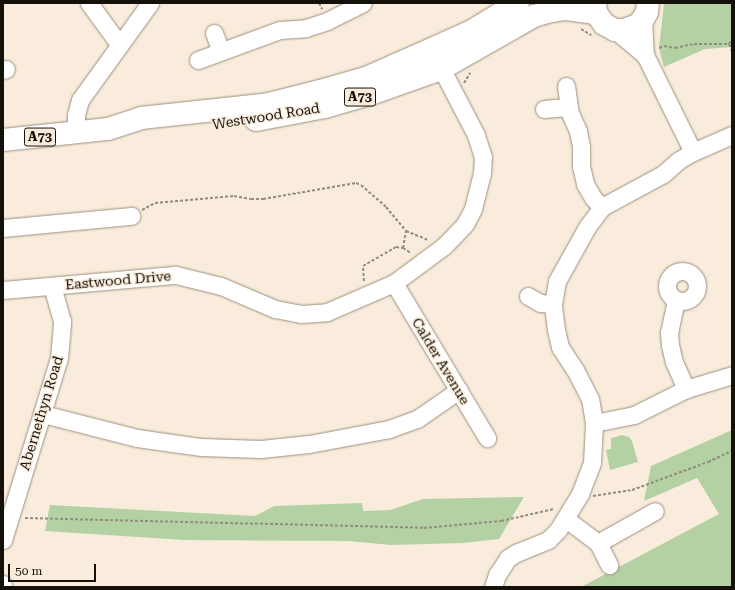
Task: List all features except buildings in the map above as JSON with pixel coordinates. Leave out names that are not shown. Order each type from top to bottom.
[{"type":"main road","name":"Westwood Road","points":[[108,130],[141,118],[269,104],[366,78],[472,31],[518,3]]},
{"type":"main road","name":"Westwood Road","points":[[3,140],[108,130],[143,133],[275,118],[325,107],[370,94],[441,68],[534,16],[551,11],[595,8]]},
{"type":"main road","name":"A73","points":[[595,8],[604,24],[606,34]]},
{"type":"main road","points":[[606,34],[631,29],[645,11]]},
{"type":"street","points":[[89,3],[119,44]]},
{"type":"street","points":[[76,133],[76,115],[80,100],[150,3]]},
{"type":"street","points":[[198,60],[280,30],[306,28],[327,21],[363,3]]},
{"type":"street","points":[[645,11],[650,52],[693,152]]},
{"type":"street","points":[[214,33],[221,52]]},
{"type":"street","points":[[606,34],[650,52]]},
{"type":"street","name":"Eastwood Drive","points":[[3,290],[176,275],[220,286],[275,309],[301,314],[327,312],[394,283],[444,246],[465,224],[473,209],[482,174],[483,157],[476,135],[431,49]]},
{"type":"street","points":[[566,86],[569,107],[579,139],[581,166],[585,184],[593,198],[602,207]]},
{"type":"street","points":[[544,109],[569,107]]},
{"type":"street","points":[[492,587],[499,570],[508,558],[516,553],[548,540],[558,530],[573,506],[592,463],[594,423],[590,400],[575,370],[560,347],[553,317],[553,304],[557,281],[587,227],[602,207],[663,174],[679,160],[693,152],[732,136]]},
{"type":"street","points":[[3,228],[131,216]]},
{"type":"street","name":"Calder Avenue","points":[[394,283],[487,438]]},
{"type":"street","name":"Abernethyn Road","points":[[3,540],[59,358],[62,321],[52,286]]},
{"type":"street","points":[[528,296],[540,303],[553,304]]},
{"type":"street","points":[[676,300],[669,332],[670,345],[674,362],[686,389]]},
{"type":"street","points":[[594,423],[634,415],[686,389],[732,375]]},
{"type":"street","points":[[42,414],[138,438],[201,447],[260,449],[316,443],[389,428],[418,419],[459,390]]},
{"type":"street","points":[[573,506],[598,543],[609,565]]},
{"type":"street","points":[[598,543],[655,511]]},
{"type":"path","points":[[580,28],[606,34]]},
{"type":"path","points":[[729,44],[732,39]]},
{"type":"path","points":[[650,52],[664,46],[675,48],[694,44],[729,44]]},
{"type":"path","points":[[729,44],[732,52]]},
{"type":"path","points":[[460,104],[468,99],[465,93],[464,84],[472,70]]},
{"type":"path","points":[[131,216],[155,203],[234,196],[263,200],[356,183],[361,185],[386,207],[406,231],[444,246]]},
{"type":"path","points":[[403,248],[406,231]]},
{"type":"path","points":[[365,296],[363,266],[396,247],[403,248],[424,261]]},
{"type":"path","points":[[10,518],[424,528],[500,521],[573,506],[598,496],[632,490],[708,462],[732,451]]},
{"type":"green space","points":[[664,3],[732,3],[732,47],[705,49],[664,67],[659,48]]},
{"type":"green space","points":[[732,430],[732,587],[581,587],[719,514],[697,478],[644,501],[651,466]]},
{"type":"green space","points":[[622,435],[629,437],[632,441],[638,462],[610,470],[606,450],[611,449],[611,438]]},
{"type":"green space","points":[[524,497],[499,539],[463,543],[391,545],[348,541],[184,540],[45,531],[50,505],[255,516],[274,506],[362,503],[363,511],[390,510],[423,499]]}]
